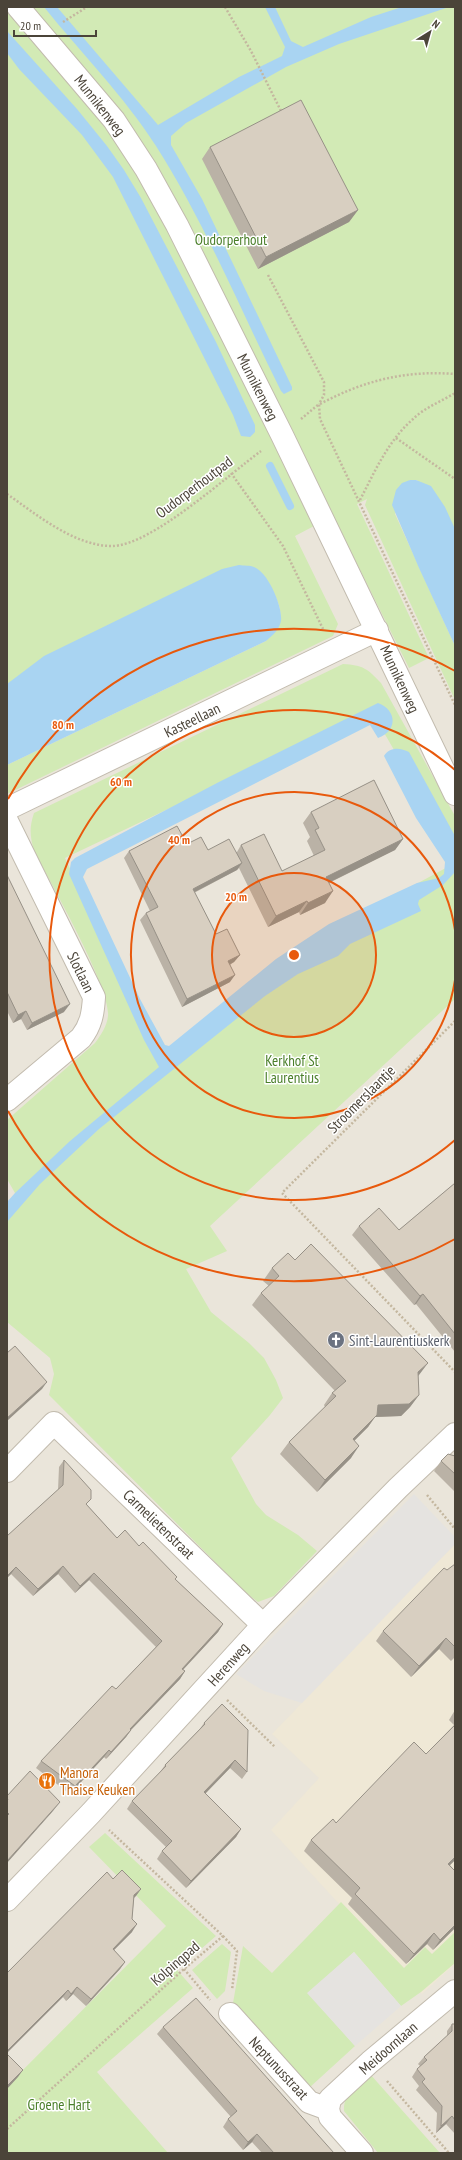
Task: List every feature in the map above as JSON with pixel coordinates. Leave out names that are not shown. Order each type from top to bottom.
[{"type":"street","name":"Munnikenweg","points":[[18,7],[109,114],[133,148],[177,225],[282,435],[455,794]]},
{"type":"street","name":"Kasteellaan","points":[[7,809],[377,630]]},
{"type":"street","name":"Slotlaan","points":[[7,821],[94,998],[89,1028],[81,1038],[7,1100]]},
{"type":"street","name":"Carmelietenstraat","points":[[7,1471],[54,1423],[263,1625]]},
{"type":"street","name":"Herenweg","points":[[7,1900],[90,1813],[263,1625],[411,1476],[455,1434]]},
{"type":"street","name":"Meidoornlaan","points":[[328,2109],[330,2099],[370,2062],[455,1991]]},
{"type":"street","name":"Neptunusstraat","points":[[226,2010],[309,2102],[328,2109]]},
{"type":"street","points":[[328,2109],[330,2117],[362,2153]]},
{"type":"path","points":[[76,13],[87,7]]},
{"type":"path","points":[[225,7],[251,51],[284,117]]},
{"type":"path","points":[[268,275],[324,382],[324,395],[319,404],[320,419],[360,500],[455,705]]},
{"type":"path","name":"Oudorperhoutpad","points":[[7,494],[59,530],[93,543],[112,546],[130,543],[171,520],[282,435],[319,404],[348,389],[378,380],[411,374],[455,374]]},
{"type":"path","points":[[360,500],[382,455],[396,438],[414,418],[455,393]]},
{"type":"path","points":[[396,438],[455,478]]},
{"type":"path","points":[[231,473],[284,546],[334,651]]},
{"type":"path","name":"Stroomerslaantje","points":[[455,1021],[282,1193],[455,1372]]},
{"type":"path","points":[[411,1476],[455,1529]]},
{"type":"path","points":[[210,1683],[275,1746]]},
{"type":"path","name":"Kolpingpad","points":[[7,2129],[184,1969],[223,1936],[90,1813]]},
{"type":"path","points":[[184,1969],[218,2009],[226,2010],[231,1997],[237,1951],[223,1936]]},
{"type":"path","points":[[370,2062],[449,2153]]},
{"type":"shaded area","points":[[7,7],[455,7],[455,2153],[7,2153]]},
{"type":"shaded area","points":[[414,1494],[455,1537],[455,1544],[302,1703],[264,1691],[236,1674]]},
{"type":"shaded area","points":[[455,1544],[455,1964],[422,1994],[271,1830],[319,1778],[272,1734]]},
{"type":"shaded area","points":[[354,1952],[401,2006],[355,2046],[307,1993]]},
{"type":"green space","name":"Oudorperhout","points":[[7,7],[455,7],[455,548],[417,480],[410,480],[395,514],[455,646],[455,700],[365,505],[367,499],[357,504],[429,658],[409,668],[333,516],[295,536],[338,624],[333,636],[7,794],[7,765],[266,641],[276,627],[280,617],[280,612],[277,599],[273,591],[7,684]]},
{"type":"green space","name":"Kerkhof St Laurentius","points":[[343,664],[356,665],[365,669],[381,683],[455,816],[455,855],[372,712],[65,858],[163,1067],[335,928],[455,863],[455,999],[210,1226],[227,1251],[186,1269],[211,1312],[249,1343],[264,1358],[276,1380],[283,1398],[270,1415],[231,1458],[256,1504],[266,1515],[298,1535],[317,1551],[274,1596],[258,1602],[245,1592],[49,1395],[54,1374],[50,1358],[7,1322],[7,1222],[12,1215],[15,1193],[7,1179],[7,1120],[95,1043],[105,1027],[108,1016],[106,1002],[100,983],[90,960],[34,851],[31,836],[31,823],[34,813]]},
{"type":"green space","name":"Groene Hart","points":[[105,1833],[216,1936],[177,1970],[193,1988],[97,2072],[168,2153],[7,2153],[7,2086],[166,1926],[89,1847]]},
{"type":"green space","points":[[341,1902],[404,1968],[425,1947],[432,1954],[455,1932],[455,1963],[421,1992],[401,2006],[354,1952],[308,1993],[355,2046],[309,2088],[233,2003],[243,1946],[272,1973]]},
{"type":"green space","points":[[222,1944],[231,1952],[225,1991],[217,1999],[192,1970]]},
{"type":"green space","points":[[370,2074],[440,2153],[378,2153],[344,2111],[344,2105],[349,2094]]},
{"type":"water","points":[[44,7],[57,7],[158,125],[239,77],[282,56],[285,47],[265,7],[275,7],[291,41],[303,47],[371,17],[402,7],[449,7],[339,44],[286,67],[186,123],[171,136],[171,145],[202,199],[292,387],[292,390],[284,394],[281,391],[222,267],[174,175],[156,146],[116,92]]},
{"type":"water","points":[[7,31],[77,109],[107,146],[141,198],[216,342],[255,425],[255,432],[250,437],[241,436],[233,415],[113,177],[82,135],[19,69],[7,53]]},
{"type":"water","points":[[410,480],[416,480],[431,486],[445,507],[455,529],[455,646],[392,505],[396,490],[402,483]]},
{"type":"water","points":[[239,565],[252,566],[259,570],[274,591],[280,607],[281,621],[277,630],[269,639],[7,765],[7,684],[44,656],[222,569]]},
{"type":"water","points":[[378,703],[389,710],[392,715],[392,726],[385,735],[378,738],[370,725],[87,869],[83,877],[140,999],[165,1045],[169,1046],[276,959],[329,924],[417,883],[439,878],[444,874],[445,862],[416,818],[384,756],[392,749],[402,749],[409,752],[455,836],[455,872],[443,885],[419,900],[418,904],[421,911],[350,944],[338,956],[298,974],[265,996],[99,1129],[40,1184],[7,1222],[7,1202],[15,1193],[70,1141],[159,1067],[144,1040],[69,874],[71,862],[75,858],[217,783]]},
{"type":"building","points":[[301,100],[358,210],[266,257],[210,147]]},
{"type":"building","points":[[374,780],[403,839],[326,877],[333,891],[308,903],[307,901],[276,916],[241,845],[264,834],[282,871],[325,850],[315,830],[319,828],[311,812]]},
{"type":"building","points":[[177,826],[187,844],[201,837],[208,850],[229,839],[242,863],[193,889],[216,934],[227,929],[240,955],[228,961],[235,975],[187,999],[146,913],[158,907],[129,851]]},
{"type":"building","points":[[7,875],[70,1004],[32,1023],[26,1011],[18,1015],[7,992]]},
{"type":"building","points":[[455,1183],[455,1334],[423,1294],[420,1296],[359,1226],[379,1208],[399,1230]]},
{"type":"building","name":"Sint-Laurentiuskerk","points":[[311,1244],[428,1363],[418,1372],[419,1395],[409,1404],[378,1405],[377,1415],[353,1439],[359,1446],[325,1480],[289,1442],[336,1396],[332,1393],[346,1381],[261,1293],[279,1276],[272,1268],[288,1253],[295,1260]]},
{"type":"building","points":[[15,1346],[47,1382],[7,1418],[7,1353]]},
{"type":"building","points":[[448,1454],[455,1456],[455,1474],[441,1461]]},
{"type":"building","points":[[64,1460],[91,1490],[91,1499],[86,1504],[117,1538],[125,1530],[139,1546],[143,1542],[177,1577],[175,1579],[223,1624],[182,1669],[185,1671],[130,1729],[131,1730],[111,1752],[109,1750],[75,1786],[41,1761],[112,1686],[116,1689],[162,1641],[94,1573],[80,1586],[63,1566],[38,1589],[16,1567],[7,1576],[7,1536],[63,1485]]},
{"type":"building","points":[[455,1564],[455,1647],[446,1638],[419,1666],[383,1631],[444,1568],[447,1570]]},
{"type":"building","points":[[222,1704],[248,1730],[247,1772],[235,1760],[204,1792],[241,1829],[191,1881],[162,1851],[172,1841],[132,1801]]},
{"type":"building","points":[[455,1725],[455,1857],[448,1864],[455,1871],[455,1925],[440,1940],[434,1933],[414,1954],[355,1894],[360,1888],[311,1840],[333,1819],[336,1823],[414,1742],[426,1754]]},
{"type":"building","points":[[30,1771],[60,1802],[7,1861],[7,1816],[9,1814],[7,1812],[7,1796]]},
{"type":"building","points":[[122,1870],[141,1889],[134,1895],[132,1919],[137,1924],[113,1949],[125,1962],[91,1999],[77,1987],[71,1994],[68,1990],[7,2051],[7,1973],[107,1872],[113,1879]]},
{"type":"building","points":[[196,1998],[334,2153],[274,2153],[257,2134],[248,2142],[228,2119],[237,2111],[163,2027]]},
{"type":"building","points":[[452,2024],[455,2024],[455,2120],[452,2116],[441,2126],[442,2106],[422,2082],[425,2079],[417,2069],[427,2060],[424,2057],[452,2031]]},
{"type":"building","points":[[7,2054],[23,2070],[7,2086]]},
{"type":"waterway","points":[[270,466],[290,506]]},
{"type":"place","name":"Sint-Laurentiuskerk","points":[[336,1340]]},
{"type":"place","name":"Manora Thaise Keuken","points":[[47,1781]]}]
